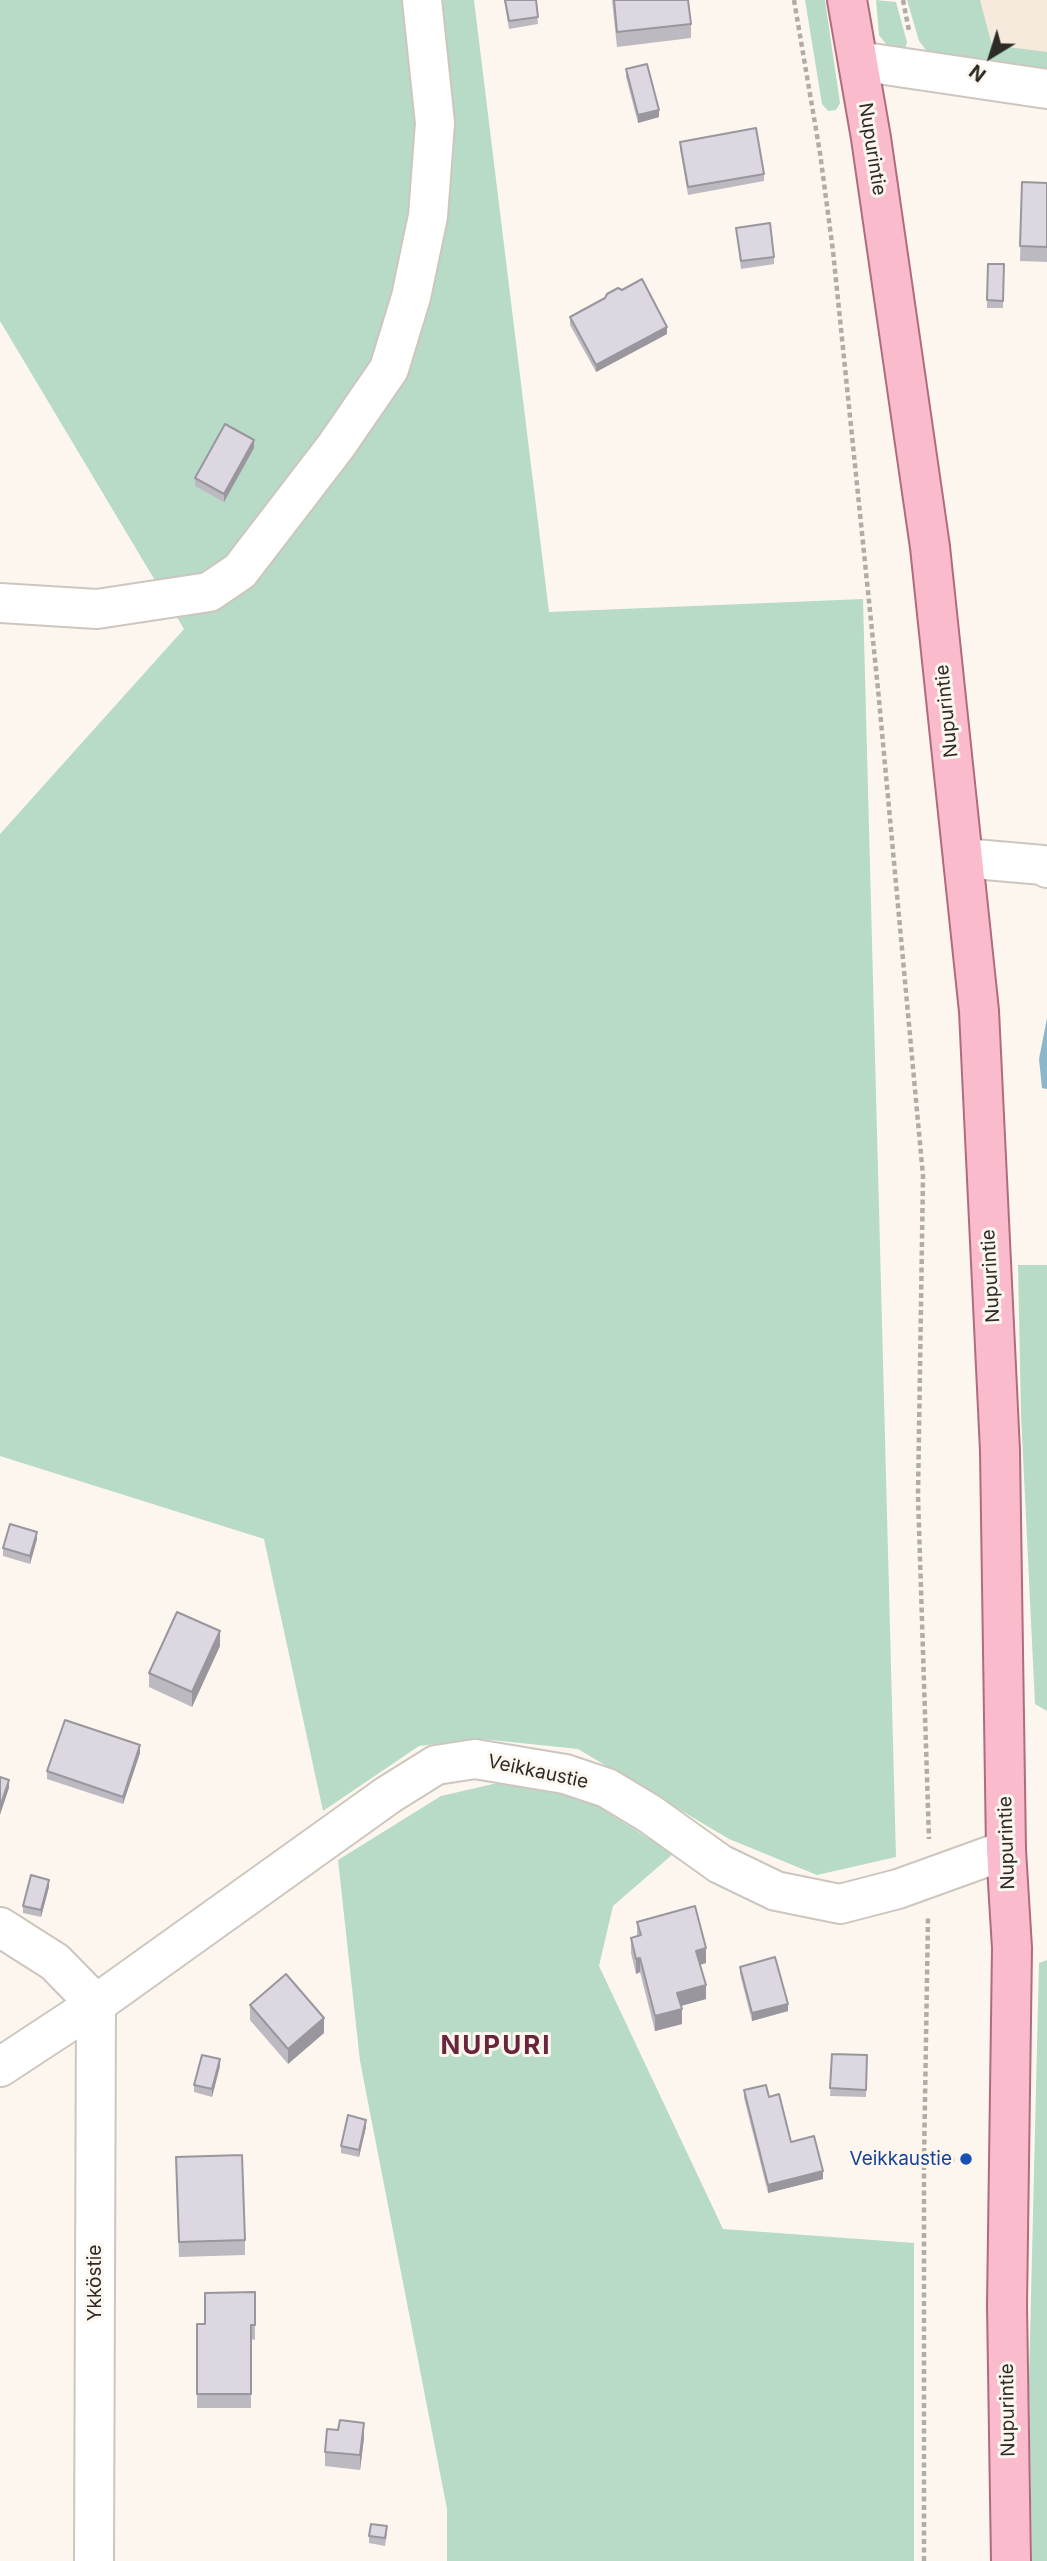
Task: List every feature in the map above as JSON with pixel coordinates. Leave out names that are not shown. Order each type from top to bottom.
[{"type":"main road","name":"Nupurintie","points":[[847,0],[929,547],[979,1011],[1000,1451],[1006,1850],[1012,1948],[1007,2305],[1011,2561]]},
{"type":"street","points":[[0,603],[97,609],[209,592],[240,571],[343,435],[389,369],[411,297],[428,216],[435,124],[422,0]]},
{"type":"street","points":[[858,61],[1047,89]]},
{"type":"street","points":[[962,858],[1047,868]]},
{"type":"street","name":"Veikkaustie","points":[[0,2067],[96,2004],[388,1795],[436,1765],[475,1759],[565,1774],[607,1788],[650,1814],[720,1864],[776,1891],[840,1904],[898,1889],[930,1875],[1006,1850]]},
{"type":"street","points":[[0,1927],[55,1962],[96,2004]]},
{"type":"street","name":"Ykköstie","points":[[94,2561],[96,2004]]},
{"type":"path","points":[[794,0],[820,153],[833,251],[923,1176],[918,1496],[930,1875],[923,2161],[924,2561]]},
{"type":"path","points":[[923,2161],[966,2159]]},
{"type":"shaded area","points":[[980,0],[1047,0],[1047,53],[992,45]]},
{"type":"green space","points":[[0,0],[474,0],[549,612],[863,599],[896,1857],[817,1875],[729,1839],[578,1749],[482,1739],[419,1746],[323,1811],[264,1539],[0,1456],[0,834],[184,629],[0,321]]},
{"type":"green space","points":[[805,0],[825,0],[840,103],[836,110],[828,111],[822,104]]},
{"type":"green space","points":[[876,0],[896,2],[907,42],[905,49],[890,49],[879,35]]},
{"type":"green space","points":[[907,0],[980,0],[992,45],[1047,52],[1047,73],[930,55],[919,41]]},
{"type":"green space","points":[[1018,1265],[1047,1265],[1047,1711],[1035,1704],[1021,1415]]},
{"type":"green space","points":[[539,1783],[585,1798],[673,1854],[613,1906],[599,1966],[723,2229],[914,2243],[914,2561],[447,2561],[447,2509],[360,2061],[338,1860],[441,1796],[493,1784]]},
{"type":"green space","points":[[1047,1960],[1047,2561],[1032,2561],[1029,2380],[1039,1963]]},
{"type":"water","points":[[1047,1018],[1047,1089],[1042,1088],[1039,1059]]},
{"type":"building","points":[[505,0],[536,0],[538,17],[509,21]]},
{"type":"building","points":[[614,0],[688,0],[691,24],[617,32]]},
{"type":"building","points":[[647,64],[659,110],[638,115],[626,69]]},
{"type":"building","points":[[756,128],[764,174],[688,187],[680,142]]},
{"type":"building","points":[[1022,182],[1047,183],[1047,247],[1020,246]]},
{"type":"building","points":[[770,223],[774,257],[741,261],[736,228]]},
{"type":"building","points":[[988,264],[1004,264],[1003,301],[987,300]]},
{"type":"building","points":[[642,279],[667,327],[596,365],[570,317],[618,288],[622,290]]},
{"type":"building","points":[[225,424],[254,440],[224,494],[195,478]]},
{"type":"building","points":[[10,1524],[37,1532],[30,1556],[3,1548]]},
{"type":"building","points":[[177,1612],[220,1631],[192,1692],[149,1673]]},
{"type":"building","points":[[65,1720],[140,1745],[123,1797],[47,1771]]},
{"type":"building","points":[[0,1777],[9,1780],[0,1807]]},
{"type":"building","points":[[31,1875],[49,1880],[41,1910],[23,1906]]},
{"type":"building","points":[[695,1906],[706,1948],[696,1951],[706,1985],[677,1993],[682,2009],[655,2016],[640,1958],[636,1959],[631,1938],[641,1935],[637,1922]]},
{"type":"building","points":[[775,1957],[788,2004],[752,2013],[740,1967]]},
{"type":"building","points":[[286,1974],[324,2018],[288,2049],[250,2005]]},
{"type":"building","points":[[832,2054],[867,2055],[866,2090],[830,2088]]},
{"type":"building","points":[[202,2055],[220,2059],[212,2089],[194,2085]]},
{"type":"building","points":[[766,2085],[769,2097],[779,2094],[791,2142],[814,2136],[823,2171],[768,2185],[744,2090]]},
{"type":"building","points":[[348,2115],[366,2120],[359,2150],[341,2146]]},
{"type":"building","points":[[242,2155],[245,2240],[179,2242],[176,2157]]},
{"type":"building","points":[[255,2292],[255,2325],[251,2325],[251,2394],[197,2394],[197,2324],[205,2324],[205,2293]]},
{"type":"building","points":[[340,2420],[364,2423],[360,2455],[325,2452],[327,2429],[338,2430]]},
{"type":"building","points":[[371,2524],[387,2526],[385,2538],[369,2536]]},
{"type":"place","name":"Veikkaustie","points":[[966,2159]]},
{"type":"district","name":"NUPURI","points":[[496,2046]]}]
